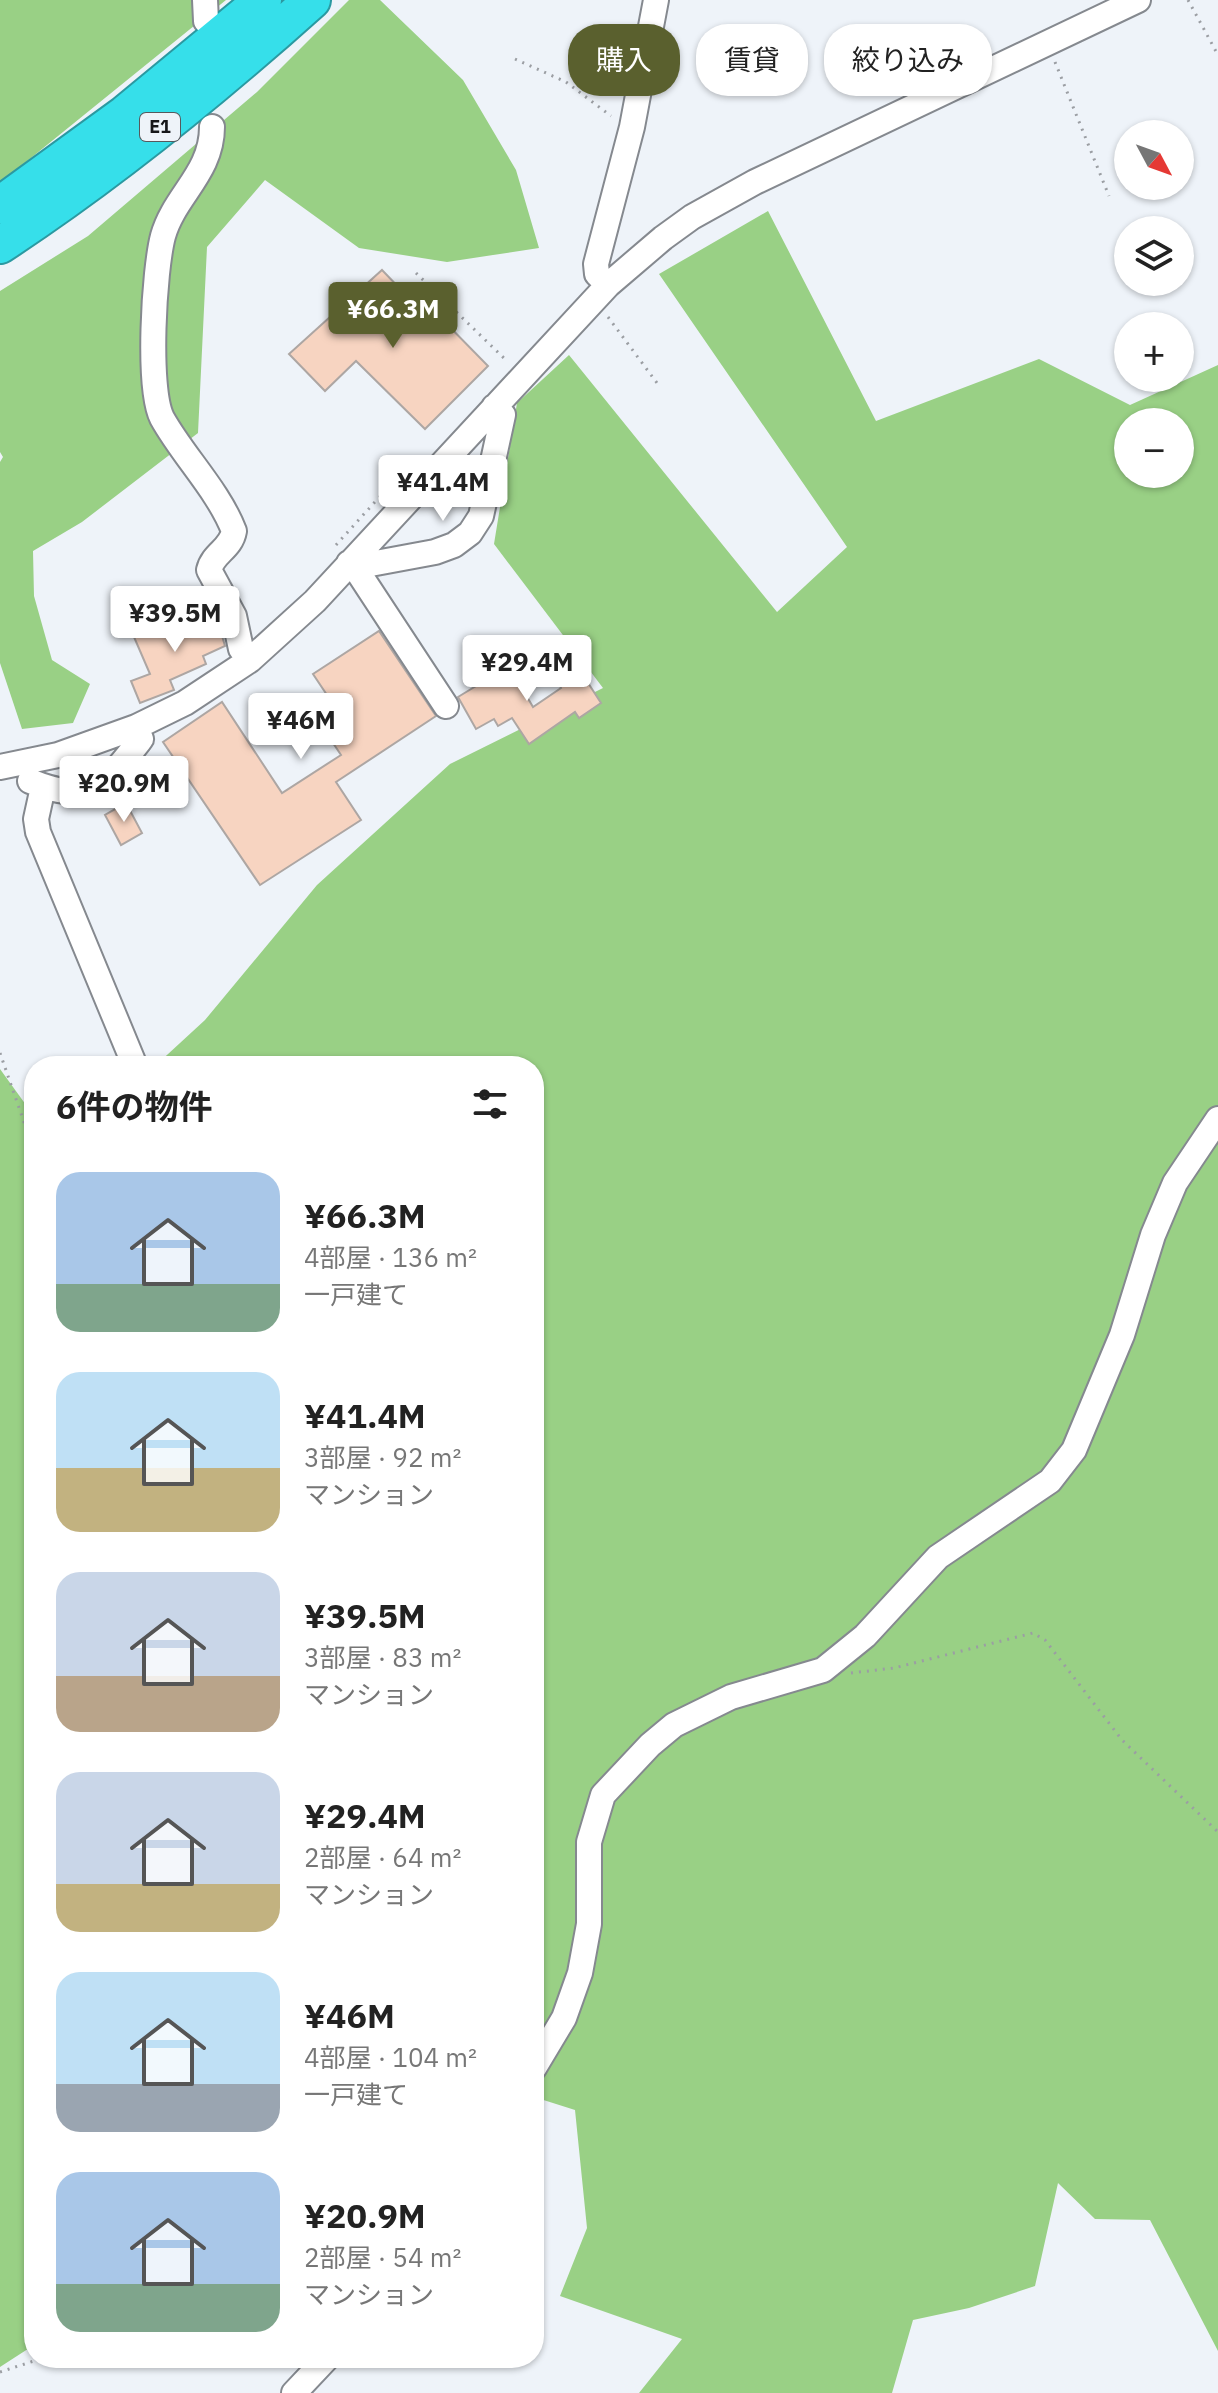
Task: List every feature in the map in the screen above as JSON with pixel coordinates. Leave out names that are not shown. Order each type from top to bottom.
[{"type":"highway","name":"E1","points":[[0,205],[125,114],[263,0]]},
{"type":"highway","name":"E1","points":[[0,245],[146,138],[256,51],[312,0]]},
{"type":"street","points":[[600,293],[596,264],[632,127],[656,0]]},
{"type":"street","points":[[136,727],[141,739],[102,785],[77,793],[43,787],[17,776],[8,765],[84,747],[136,727],[185,703],[250,660],[354,568],[522,376],[600,293],[663,238],[723,199],[1138,0]]},
{"type":"street","points":[[212,127],[212,141],[205,166],[171,216],[160,247],[154,382],[158,408],[164,420],[234,531],[232,539],[210,563],[209,570],[234,616],[241,649],[250,660]]},
{"type":"street","points":[[354,568],[435,552],[454,545],[470,533],[481,516],[503,415],[494,407]]},
{"type":"street","points":[[354,568],[446,706]]},
{"type":"street","points":[[43,787],[36,819],[38,832],[131,1056]]},
{"type":"street","points":[[544,2051],[564,2018],[580,1973],[589,1924],[589,1842],[603,1795],[650,1745],[674,1725],[731,1697],[823,1670],[865,1636],[938,1557],[1050,1481],[1074,1450],[1122,1335],[1153,1235],[1175,1183],[1218,1119]]},
{"type":"street","points":[[294,2393],[318,2368]]},
{"type":"path","points":[[1188,0],[1218,55]]},
{"type":"path","points":[[1047,46],[1109,196]]},
{"type":"path","points":[[515,59],[566,82],[623,124],[632,127]]},
{"type":"path","points":[[416,273],[522,376]]},
{"type":"path","points":[[600,293],[621,332],[660,387]]},
{"type":"path","points":[[0,1053],[24,1122]]},
{"type":"path","points":[[823,1670],[866,1674],[1033,1633],[1045,1640],[1122,1740],[1218,1832]]},
{"type":"path","points":[[0,2372],[24,2364]]},
{"type":"green space","points":[[0,0],[226,0],[0,183]]},
{"type":"green space","points":[[349,0],[380,0],[463,80],[516,170],[539,248],[447,262],[359,248],[265,180],[207,247],[198,433],[82,522],[33,551],[34,596],[52,660],[90,684],[73,723],[22,729],[0,663],[0,462],[3,457],[0,452],[0,291],[88,236],[257,92]]},
{"type":"green space","points":[[768,211],[876,421],[1039,359],[1130,405],[1159,392],[1194,392],[1194,376],[1218,365],[1218,2351],[1150,2220],[1095,2219],[1058,2183],[1035,2286],[969,2308],[913,2320],[892,2393],[639,2393],[682,2339],[560,2296],[587,2228],[575,2110],[544,2100],[544,1056],[166,1056],[205,1020],[317,885],[450,764],[603,688],[494,544],[517,403],[569,355],[777,612],[847,547],[659,274]]},
{"type":"green space","points":[[0,1069],[24,1102],[24,2351],[0,2367]]},
{"type":"building","points":[[382,270],[431,321],[437,314],[488,366],[425,429],[356,361],[325,391],[289,354]]},
{"type":"building","points":[[215,612],[225,646],[203,656],[206,664],[170,680],[174,690],[140,703],[131,681],[150,674],[134,637],[168,623],[172,632]]},
{"type":"building","points":[[379,631],[436,716],[336,782],[361,820],[260,885],[163,742],[222,702],[282,793],[341,755],[317,719],[335,707],[313,674]]},
{"type":"building","points":[[509,666],[533,707],[561,688],[558,683],[579,669],[601,703],[579,718],[575,712],[529,744],[512,718],[498,726],[494,719],[476,729],[458,697]]},
{"type":"building","points":[[126,803],[142,833],[121,845],[105,815]]}]
